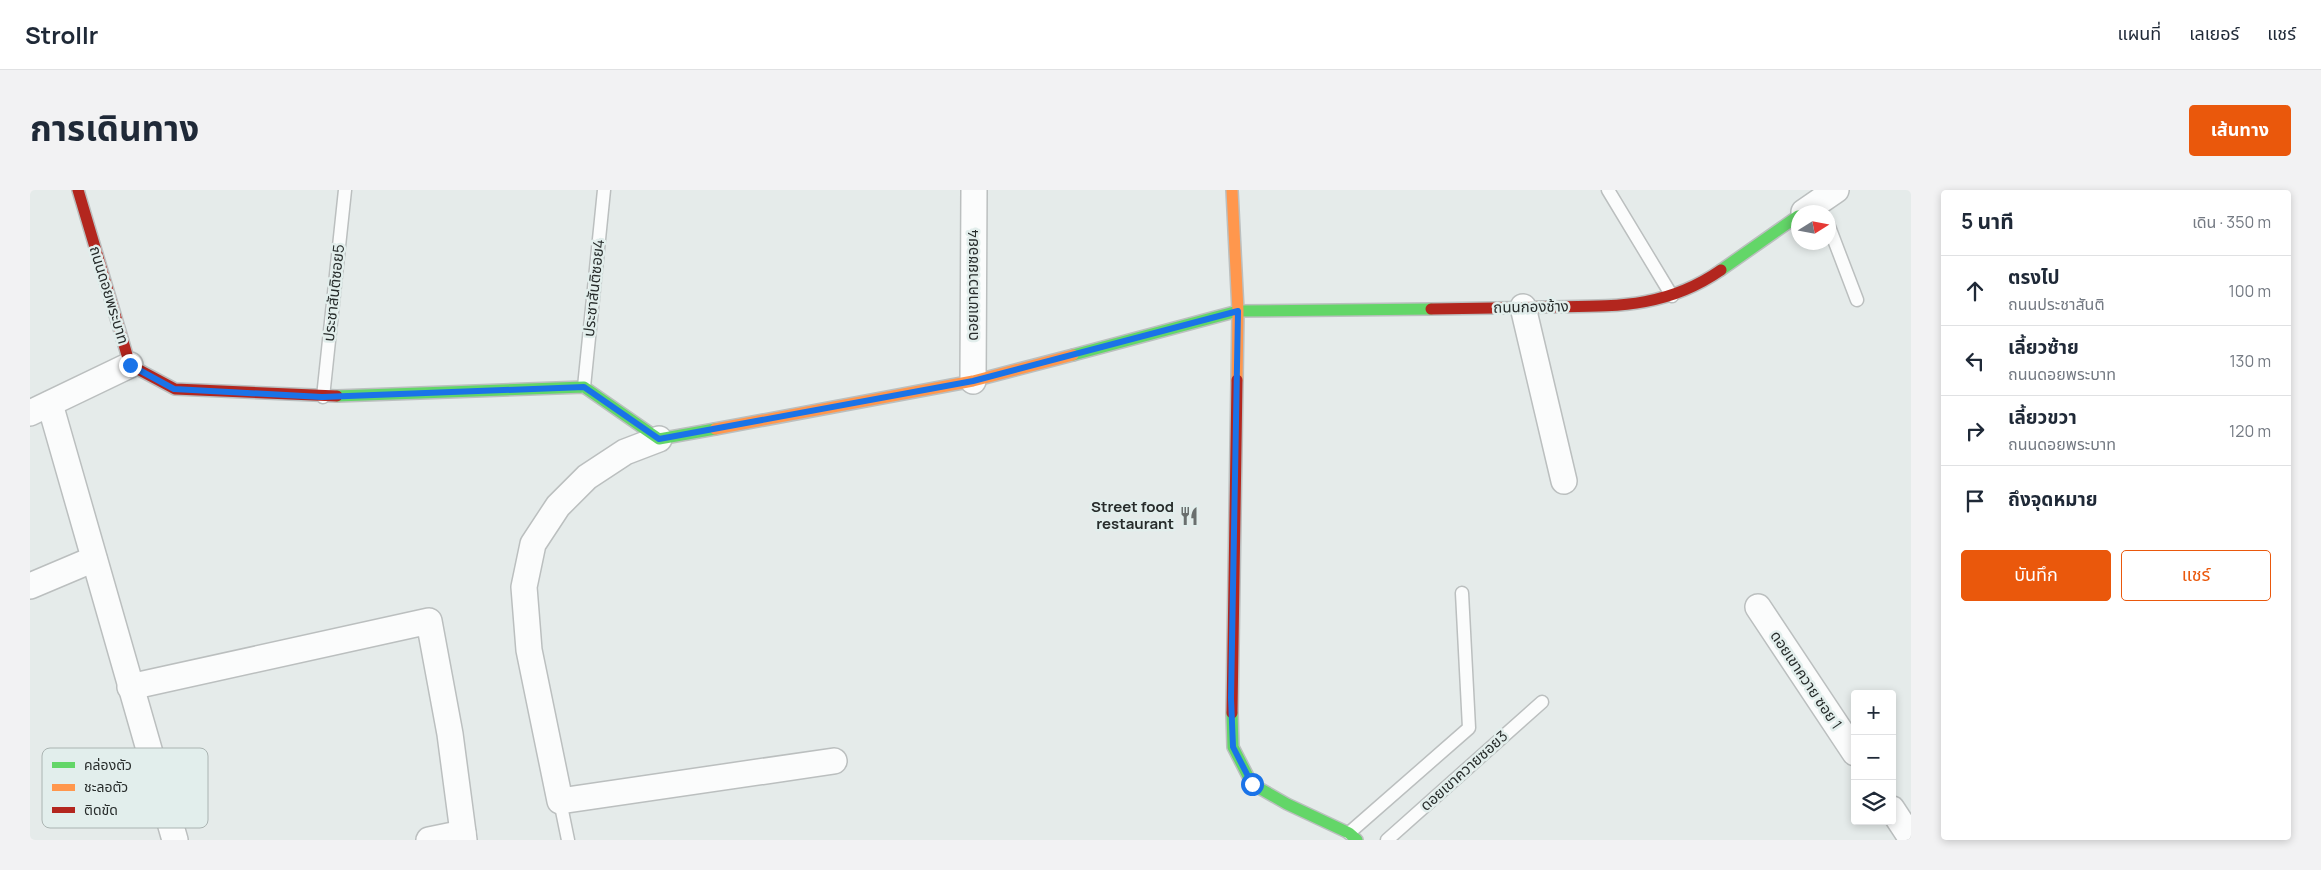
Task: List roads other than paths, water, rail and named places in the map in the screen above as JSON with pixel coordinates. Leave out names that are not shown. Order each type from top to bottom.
[{"type":"street","name":"ถนนดอยพระบาท","points":[[78,190],[130,365]]},
{"type":"street","name":"ดอยเขาควายซอย4","points":[[973,381],[974,190]]},
{"type":"street","points":[[1232,190],[1238,311],[1231,688],[1233,747],[1252,784],[1287,804],[1353,836]]},
{"type":"street","name":"ถนนกองช้าง","points":[[1238,311],[1627,306],[1672,296],[1704,282],[1791,221]]},
{"type":"street","points":[[1523,307],[1564,481]]},
{"type":"street","points":[[834,761],[560,801],[530,650],[524,587],[533,544],[558,506],[587,477],[625,452],[659,439],[973,381],[1238,311]]},
{"type":"street","points":[[148,748],[94,558],[40,409],[130,365],[174,389],[322,397],[584,387],[659,439]]},
{"type":"street","points":[[30,586],[94,558]]},
{"type":"street","name":"ดอยเขาควาย ซอย 1","points":[[1758,607],[1851,747]]},
{"type":"street","points":[[130,687],[429,620],[450,734],[464,837],[429,840]]},
{"type":"street","points":[[1896,815],[1911,838]]},
{"type":"street","points":[[171,828],[175,840]]},
{"type":"lane","name":"ประชาสันติซอย5","points":[[322,397],[345,190]]},
{"type":"lane","name":"ประชาสันติซอย4","points":[[584,387],[604,190]]},
{"type":"lane","points":[[1608,190],[1672,296]]},
{"type":"lane","points":[[1836,245],[1857,300]]},
{"type":"lane","points":[[1353,836],[1469,728],[1462,593]]},
{"type":"lane","name":"ดอยเขาควายซอย3","points":[[1387,840],[1542,702]]},
{"type":"lane","points":[[560,801],[568,840]]},
{"type":"place","name":"Street food restaurant","points":[[1189,516]]}]
